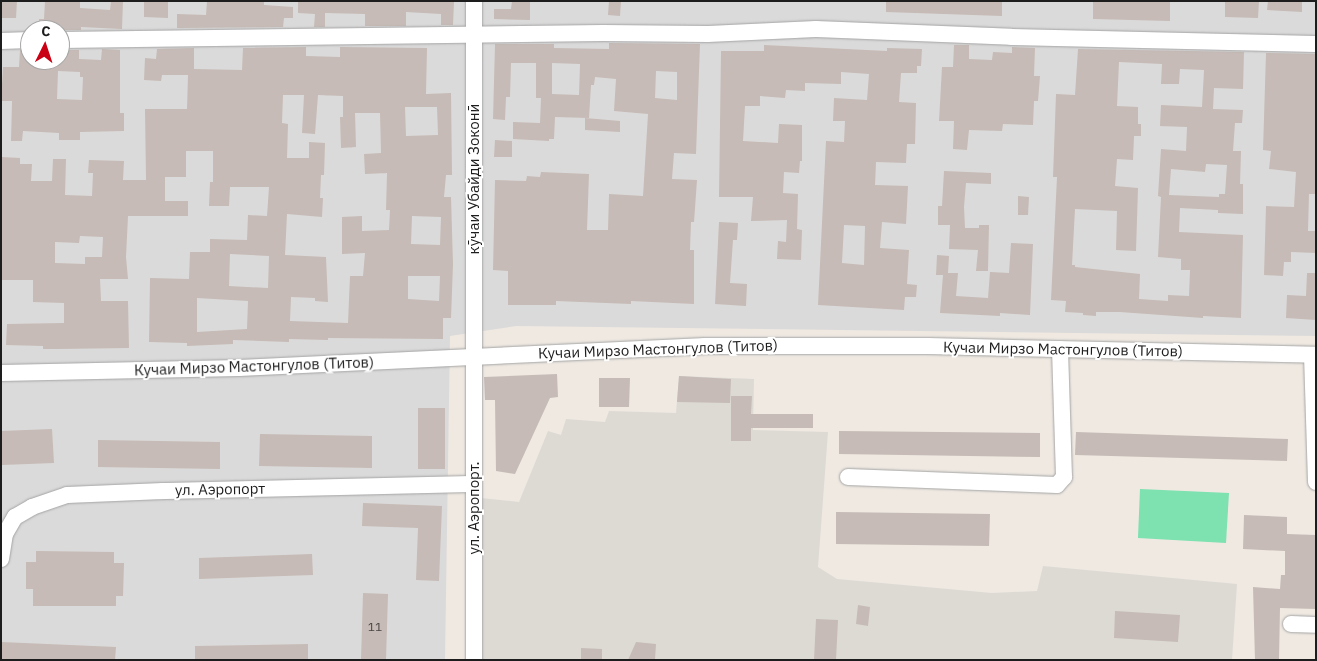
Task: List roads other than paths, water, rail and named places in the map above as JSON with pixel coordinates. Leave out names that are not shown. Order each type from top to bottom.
[{"type":"street","name":"кӯчаи Убайди Зоконӣ","points":[[474,1],[474,356]]},
{"type":"street","points":[[70,40],[474,34],[708,34],[816,29],[1011,37],[1316,44]]},
{"type":"street","points":[[1,41],[20,40]]},
{"type":"street","name":"Кучаи Мирзо Мастонгулов (Титов)","points":[[1,374],[218,369],[705,346],[928,346],[1314,355]]},
{"type":"street","points":[[848,478],[1057,486],[1064,477],[1060,349]]},
{"type":"street","points":[[1314,355],[1316,482]]},
{"type":"street","name":"ул. Аэропорт.","points":[[474,356],[474,660]]},
{"type":"street","name":"ул. Аэропорт","points":[[1,559],[5,534],[15,517],[32,507],[67,495],[474,484]]},
{"type":"street","points":[[1291,624],[1316,625]]}]
